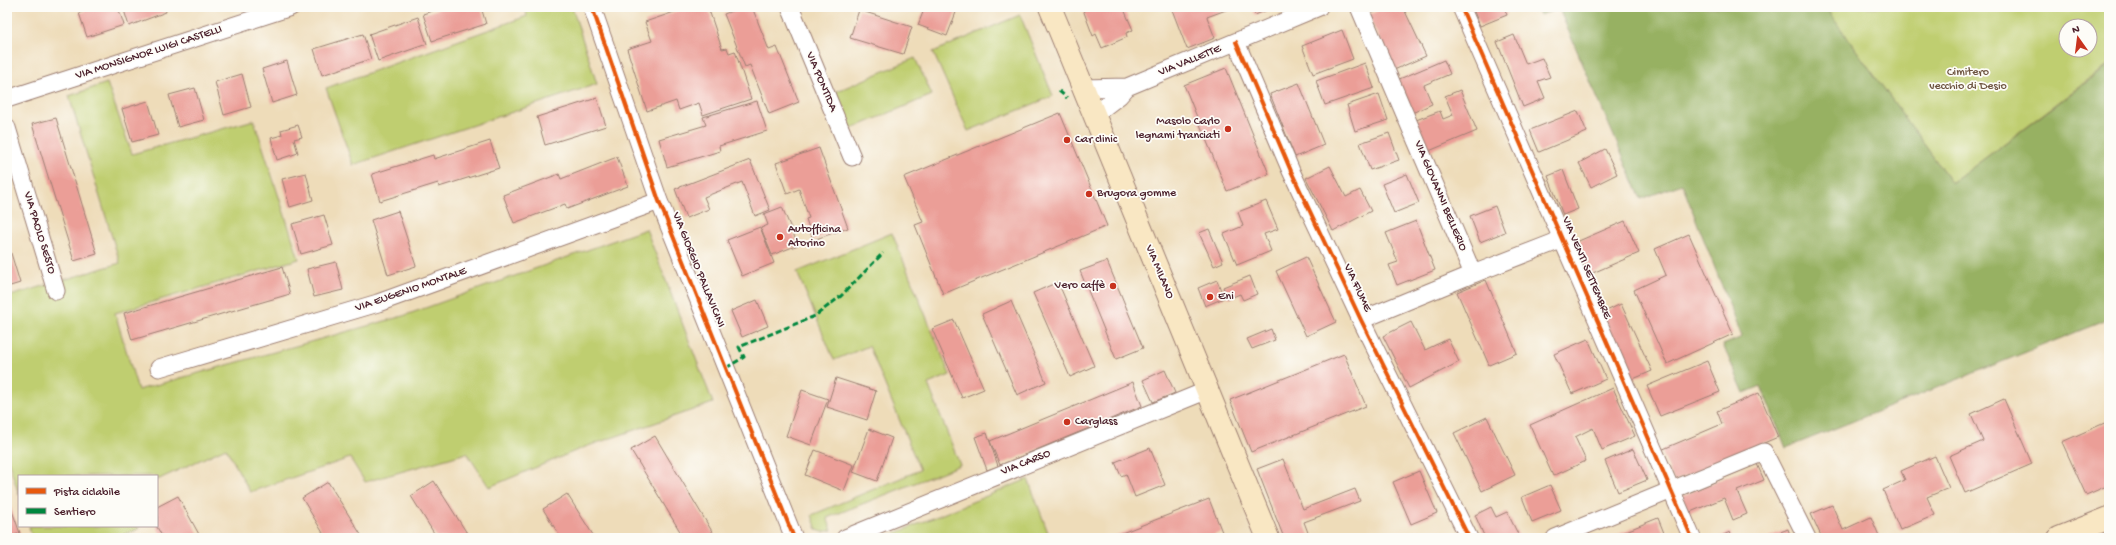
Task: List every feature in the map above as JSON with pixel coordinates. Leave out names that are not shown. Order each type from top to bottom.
[{"type":"main road","name":"VIA MILANO","points":[[1050,7],[1268,538]]},
{"type":"main road","points":[[2059,538],[2109,518]]},
{"type":"street","name":"VIA MONSIGNOR LUIGI CASTELLI","points":[[7,99],[291,7]]},
{"type":"street","name":"VIA GIORGIO PALLAVICINI","points":[[592,7],[659,201],[794,538]]},
{"type":"street","name":"VIA PONTIDA","points":[[790,7],[852,157]]},
{"type":"street","name":"VIA VALLETTE","points":[[1083,88],[1127,87],[1319,7]]},
{"type":"street","name":"VIA GIOVANNI BELLERIO","points":[[1359,7],[1473,274]]},
{"type":"street","name":"VIA VENTI SETTEMBRE","points":[[1462,7],[1692,538]]},
{"type":"street","name":"VIA FIUME","points":[[1236,42],[1291,171],[1361,320],[1470,538]]},
{"type":"street","name":"VIA VALLETTE","points":[[1094,115],[1116,98],[1127,87]]},
{"type":"street","name":"VIA PAOLO SESTO","points":[[7,128],[56,291]]},
{"type":"street","name":"VIA EUGENIO MONTALE","points":[[159,368],[378,303],[659,201]]},
{"type":"street","points":[[1361,320],[1563,239]]},
{"type":"street","name":"VIA CARSO","points":[[845,538],[1208,390]]},
{"type":"street","points":[[1555,538],[1764,452],[1807,538]]},
{"type":"green space","points":[[525,7],[572,7],[597,84],[353,165],[326,88],[527,16]]},
{"type":"green space","points":[[1536,7],[1825,7],[1952,183],[2109,65],[2109,319],[1786,448],[1761,386],[1744,393],[1723,345],[1742,337],[1682,184],[1641,199],[1559,9],[1540,15]]},
{"type":"green space","name":"Cimitero vecchio di Desio","points":[[1825,7],[2109,7],[2109,64],[1952,183]]},
{"type":"green space","points":[[1020,15],[1053,96],[968,131],[933,52]]},
{"type":"green space","points":[[915,58],[932,95],[851,129],[835,92]]},
{"type":"green space","points":[[107,83],[132,154],[254,120],[299,259],[115,313],[138,390],[403,316],[646,229],[713,403],[585,447],[489,487],[467,453],[365,482],[350,458],[250,492],[226,448],[158,480],[158,475],[18,475],[18,492],[7,457],[7,297],[120,263],[69,96]]},
{"type":"green space","points":[[892,233],[950,375],[928,384],[960,465],[827,518],[832,530],[823,532],[817,530],[812,515],[920,470],[869,346],[834,360],[797,272]]},
{"type":"green space","points":[[1028,479],[1050,538],[884,538]]},
{"type":"green space","points":[[29,527],[138,527],[139,529],[114,538],[32,538]]},
{"type":"building","points":[[84,7],[118,7],[124,25],[87,37],[79,13],[85,11]]},
{"type":"building","points":[[123,7],[165,7],[166,12],[129,26]]},
{"type":"building","points":[[444,7],[481,7],[486,24],[432,41],[423,14]]},
{"type":"building","points":[[689,7],[708,7],[722,49],[727,48],[729,53],[735,51],[751,99],[703,115],[699,103],[679,110],[676,101],[647,111],[627,49],[652,41],[645,22]]},
{"type":"building","points":[[742,7],[752,7],[769,50],[777,47],[799,102],[769,114],[750,65],[745,67],[724,14]]},
{"type":"building","points":[[925,7],[958,7],[947,36],[918,25]]},
{"type":"building","points":[[1082,7],[1123,7],[1133,30],[1126,33],[1127,37],[1102,48],[1096,34],[1093,36]]},
{"type":"building","points":[[1171,7],[1234,7],[1207,17],[1215,38],[1187,49]]},
{"type":"building","points":[[1252,7],[1275,7],[1255,15]]},
{"type":"building","points":[[1386,7],[1403,7],[1426,56],[1394,70],[1368,15]]},
{"type":"building","points":[[1472,7],[1504,7],[1507,15],[1480,26]]},
{"type":"building","points":[[859,10],[912,27],[903,54],[850,38]]},
{"type":"building","points":[[418,17],[427,44],[378,61],[369,34]]},
{"type":"building","points":[[1342,30],[1353,59],[1313,74],[1302,46]]},
{"type":"building","points":[[363,34],[371,59],[322,75],[314,49]]},
{"type":"building","points":[[1514,35],[1526,64],[1542,58],[1550,77],[1538,81],[1545,98],[1523,107],[1497,42]]},
{"type":"building","points":[[1444,60],[1450,74],[1424,85],[1432,104],[1412,113],[1397,80]]},
{"type":"building","points":[[287,61],[297,95],[272,103],[262,69]]},
{"type":"building","points":[[1365,63],[1374,88],[1325,105],[1316,81]]},
{"type":"building","points":[[1226,68],[1269,174],[1227,191],[1184,85]]},
{"type":"building","points":[[242,74],[251,107],[224,115],[215,82]]},
{"type":"building","points":[[1299,83],[1324,145],[1295,157],[1270,94]]},
{"type":"building","points":[[195,88],[204,120],[178,127],[169,95]]},
{"type":"building","points":[[1460,90],[1477,131],[1429,151],[1416,120],[1440,111],[1443,119],[1453,115],[1445,96]]},
{"type":"building","points":[[1379,94],[1388,120],[1355,131],[1347,105]]},
{"type":"building","points":[[597,98],[606,126],[545,145],[537,117]]},
{"type":"building","points":[[148,101],[158,135],[132,142],[122,109]]},
{"type":"building","points":[[757,101],[767,131],[719,146],[720,151],[667,167],[659,139],[706,125],[703,117]]},
{"type":"building","points":[[1578,111],[1587,132],[1539,152],[1530,130]]},
{"type":"building","points":[[1060,113],[1107,226],[943,294],[915,225],[923,222],[904,177]]},
{"type":"building","points":[[56,118],[97,254],[74,261],[32,124]]},
{"type":"building","points":[[298,125],[302,137],[294,139],[298,153],[277,160],[271,138],[282,135],[281,130]]},
{"type":"building","points":[[1389,133],[1399,160],[1370,170],[1360,143]]},
{"type":"building","points":[[490,141],[499,168],[439,187],[438,183],[380,201],[372,174],[433,155],[434,159]]},
{"type":"building","points":[[819,148],[848,228],[813,240],[806,219],[809,218],[799,189],[787,194],[776,163]]},
{"type":"building","points":[[1605,149],[1617,174],[1591,187],[1579,163]]},
{"type":"building","points":[[617,157],[628,186],[567,209],[565,204],[514,223],[503,195],[559,174],[561,179]]},
{"type":"building","points":[[750,160],[770,210],[755,216],[742,182],[704,197],[709,209],[686,218],[675,189]]},
{"type":"building","points":[[1330,166],[1346,197],[1360,190],[1371,211],[1333,231],[1306,178]]},
{"type":"building","points":[[1563,170],[1578,209],[1563,215],[1548,176]]},
{"type":"building","points":[[306,173],[313,200],[290,207],[282,179]]},
{"type":"building","points":[[1407,174],[1419,203],[1394,213],[1382,184]]},
{"type":"building","points":[[1266,201],[1278,229],[1264,234],[1271,251],[1237,265],[1224,234],[1243,226],[1238,212]]},
{"type":"building","points":[[1495,206],[1505,232],[1480,242],[1470,216]]},
{"type":"building","name":"Autofficina Atorino","points":[[782,207],[798,245],[772,255],[761,228],[768,225],[764,214]]},
{"type":"building","points":[[398,211],[416,266],[388,275],[371,220]]},
{"type":"building","points":[[324,215],[333,245],[301,254],[292,224]]},
{"type":"building","points":[[1416,221],[1435,270],[1397,285],[1389,265],[1398,262],[1386,233]]},
{"type":"building","points":[[1625,221],[1639,253],[1588,275],[1574,243]]},
{"type":"building","points":[[760,227],[774,263],[742,276],[727,240]]},
{"type":"building","points":[[1209,229],[1223,262],[1214,266],[1199,233]]},
{"type":"building","points":[[1689,234],[1733,334],[1667,364],[1634,290],[1666,275],[1655,249]]},
{"type":"building","points":[[7,240],[20,283],[7,287]]},
{"type":"building","points":[[1306,257],[1336,322],[1306,336],[1276,271]]},
{"type":"building","points":[[1107,261],[1143,348],[1116,359],[1080,271]]},
{"type":"building","points":[[336,262],[343,290],[314,297],[307,269]]},
{"type":"building","points":[[282,267],[290,294],[132,340],[124,313]]},
{"type":"building","points":[[1250,276],[1257,294],[1243,300],[1240,294],[1228,299],[1223,287]]},
{"type":"building","points":[[1217,280],[1224,298],[1205,306],[1198,288]]},
{"type":"building","points":[[1486,280],[1517,353],[1489,365],[1457,292]]},
{"type":"building","points":[[1058,282],[1094,366],[1070,377],[1033,293]]},
{"type":"building","points":[[757,300],[768,326],[742,337],[731,311]]},
{"type":"building","points":[[1011,301],[1046,382],[1017,395],[982,314]]},
{"type":"building","points":[[1621,304],[1652,371],[1631,380],[1600,314]]},
{"type":"building","points":[[954,320],[984,389],[962,398],[932,329]]},
{"type":"building","points":[[1411,322],[1425,350],[1448,339],[1459,362],[1409,388],[1383,336]]},
{"type":"building","points":[[1271,329],[1275,340],[1252,349],[1247,339]]},
{"type":"building","points":[[1588,339],[1606,379],[1572,394],[1554,354]]},
{"type":"building","points":[[1344,354],[1366,406],[1251,452],[1230,400]]},
{"type":"building","points":[[1707,361],[1720,392],[1660,416],[1647,386]]},
{"type":"building","points":[[1165,370],[1175,393],[1153,402],[1143,380]]},
{"type":"building","points":[[836,378],[876,391],[867,420],[827,407]]},
{"type":"building","points":[[1133,382],[1142,406],[1000,465],[990,441]]},
{"type":"building","points":[[1613,388],[1635,436],[1602,450],[1593,428],[1575,437],[1586,461],[1553,476],[1530,425]]},
{"type":"building","points":[[802,390],[828,399],[811,445],[786,436]]},
{"type":"building","points":[[1759,393],[1778,437],[1674,481],[1661,450],[1722,424],[1717,411]]},
{"type":"building","points":[[2004,399],[2032,464],[1965,493],[1949,456],[1983,441],[1971,414]]},
{"type":"building","points":[[1487,417],[1515,475],[1482,491],[1454,433]]},
{"type":"building","points":[[2109,421],[2109,485],[2086,495],[2062,442]]},
{"type":"building","points":[[869,429],[892,438],[877,481],[853,472]]},
{"type":"building","points":[[987,433],[998,466],[987,470],[975,437]]},
{"type":"building","points":[[655,436],[716,538],[684,538],[631,450]]},
{"type":"building","points":[[1150,448],[1165,485],[1135,497],[1126,474],[1121,476],[1115,462]]},
{"type":"building","points":[[1633,449],[1647,480],[1618,492],[1605,461]]},
{"type":"building","points":[[815,450],[854,465],[844,491],[805,475]]},
{"type":"building","points":[[1935,456],[1949,488],[1927,497],[1935,515],[1900,530],[1883,490],[1905,480],[1901,471]]},
{"type":"building","points":[[1283,459],[1303,509],[1355,489],[1360,501],[1304,522],[1310,538],[1284,538],[1257,469]]},
{"type":"building","points":[[1757,464],[1764,480],[1737,491],[1747,514],[1733,520],[1724,498],[1688,513],[1681,496]]},
{"type":"building","points":[[1419,471],[1437,513],[1411,524],[1393,482]]},
{"type":"building","points":[[434,481],[470,538],[437,538],[411,496]]},
{"type":"building","points":[[328,482],[363,538],[326,538],[302,498]]},
{"type":"building","points":[[1550,485],[1561,510],[1532,522],[1522,497]]},
{"type":"building","points":[[567,494],[595,538],[561,538],[543,509]]},
{"type":"building","points":[[178,496],[201,538],[163,538],[157,527],[158,506]]},
{"type":"building","points":[[7,497],[20,533],[7,538]]},
{"type":"building","points":[[1209,499],[1222,532],[1206,538],[1109,538]]},
{"type":"building","points":[[1832,505],[1843,530],[1871,517],[1880,538],[1822,538],[1811,514]]},
{"type":"building","points":[[1491,507],[1496,517],[1507,512],[1519,536],[1485,538],[1475,515]]},
{"type":"building","points":[[1658,518],[1666,538],[1614,538],[1614,536]]},
{"type":"building","points":[[1788,529],[1791,538],[1766,538]]},
{"type":"building","points":[[1730,532],[1732,538],[1717,538]]},
{"type":"marked path","points":[[1059,91],[1067,98]]},
{"type":"marked path","points":[[726,368],[744,357],[739,347],[815,316],[841,296],[883,253]]},
{"type":"cycle path","points":[[592,7],[659,201],[794,538]]},
{"type":"cycle path","points":[[1461,7],[1692,538]]},
{"type":"cycle path","points":[[1236,42],[1291,171],[1361,320],[1469,538]]},
{"type":"place","name":"Masolo Carlo legnami tranciati","points":[[1228,129]]},
{"type":"place","name":"Car clinic","points":[[1067,140]]},
{"type":"place","name":"Brugora gomme","points":[[1089,194]]},
{"type":"place","name":"Autofficina Atorino","points":[[780,237]]},
{"type":"place","name":"Vero caffè","points":[[1113,286]]},
{"type":"place","name":"Eni","points":[[1210,297]]},
{"type":"place","name":"Carglass","points":[[1067,422]]}]
